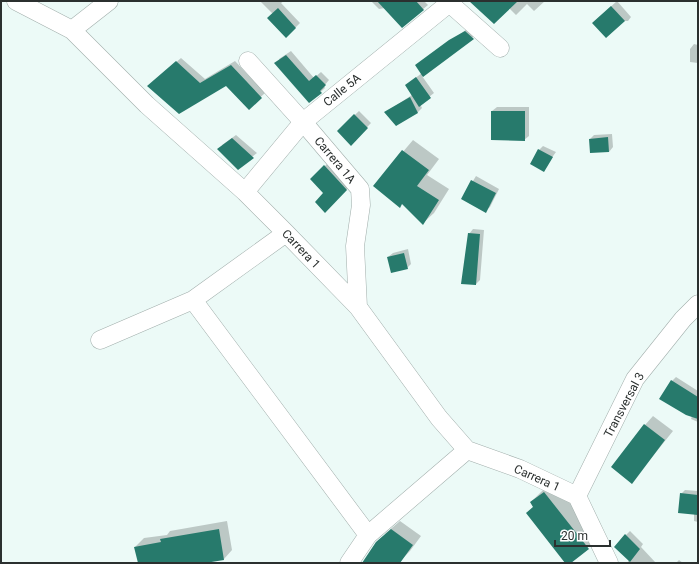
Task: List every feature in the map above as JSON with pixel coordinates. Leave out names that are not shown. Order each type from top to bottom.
[{"type":"street","name":"Carrera 1","points":[[16,1],[72,30],[147,105],[245,192],[358,307],[439,418],[467,450],[520,469],[577,496]]},
{"type":"street","points":[[72,30],[109,1]]},
{"type":"street","points":[[449,2],[500,48]]},
{"type":"street","name":"Calle 5A","points":[[245,192],[303,122],[449,2]]},
{"type":"street","name":"Carrera 1A","points":[[248,61],[303,122],[360,189],[361,205],[355,246],[358,307]]},
{"type":"street","points":[[100,340],[193,300],[286,233]]},
{"type":"street","points":[[193,300],[368,535]]},
{"type":"street","name":"Transversal 3","points":[[577,496],[635,379],[683,319],[698,304]]},
{"type":"street","points":[[348,563],[368,535],[467,450]]},
{"type":"street","points":[[577,496],[609,563]]},
{"type":"building","points":[[377,1],[416,1],[424,10],[402,28]]},
{"type":"building","points":[[469,1],[518,1],[494,24]]},
{"type":"building","points":[[611,6],[625,21],[606,38],[592,23]]},
{"type":"building","points":[[278,8],[296,28],[286,38],[267,18]]},
{"type":"building","points":[[465,31],[474,39],[423,77],[415,65],[449,40]]},
{"type":"building","points":[[286,55],[309,81],[316,75],[326,85],[320,91],[322,93],[309,103],[274,63]]},
{"type":"building","points":[[176,61],[200,83],[231,65],[262,98],[249,110],[226,86],[179,114],[147,86]]},
{"type":"building","points":[[416,77],[431,98],[419,107],[405,85]]},
{"type":"building","points":[[410,97],[418,113],[396,126],[384,112]]},
{"type":"building","points":[[491,111],[525,111],[525,141],[491,140]]},
{"type":"building","points":[[354,114],[368,128],[351,146],[337,131]]},
{"type":"building","points":[[608,137],[609,152],[590,153],[589,139]]},
{"type":"building","points":[[232,138],[254,158],[238,170],[217,149]]},
{"type":"building","points":[[538,149],[553,157],[544,172],[530,164]]},
{"type":"building","points":[[402,150],[429,170],[417,186],[439,200],[423,225],[402,204],[400,208],[373,186]]},
{"type":"building","points":[[324,165],[347,190],[325,213],[315,202],[323,193],[310,179]]},
{"type":"building","points":[[471,180],[496,193],[486,213],[461,199]]},
{"type":"building","points":[[468,233],[480,234],[476,285],[461,284]]},
{"type":"building","points":[[404,253],[408,269],[391,273],[387,257]]},
{"type":"building","points":[[671,380],[698,397],[698,419],[686,415],[659,399]]},
{"type":"building","points":[[644,424],[665,440],[632,484],[611,467]]},
{"type":"building","points":[[544,492],[589,549],[571,563],[565,563],[526,513],[533,507],[530,502]]},
{"type":"building","points":[[680,493],[698,495],[698,515],[678,513]]},
{"type":"building","points":[[219,529],[224,560],[205,563],[138,563],[134,547],[161,542],[160,539]]},
{"type":"building","points":[[391,529],[413,545],[400,563],[362,563],[376,542]]},
{"type":"building","points":[[625,534],[640,549],[630,562],[614,547]]}]
